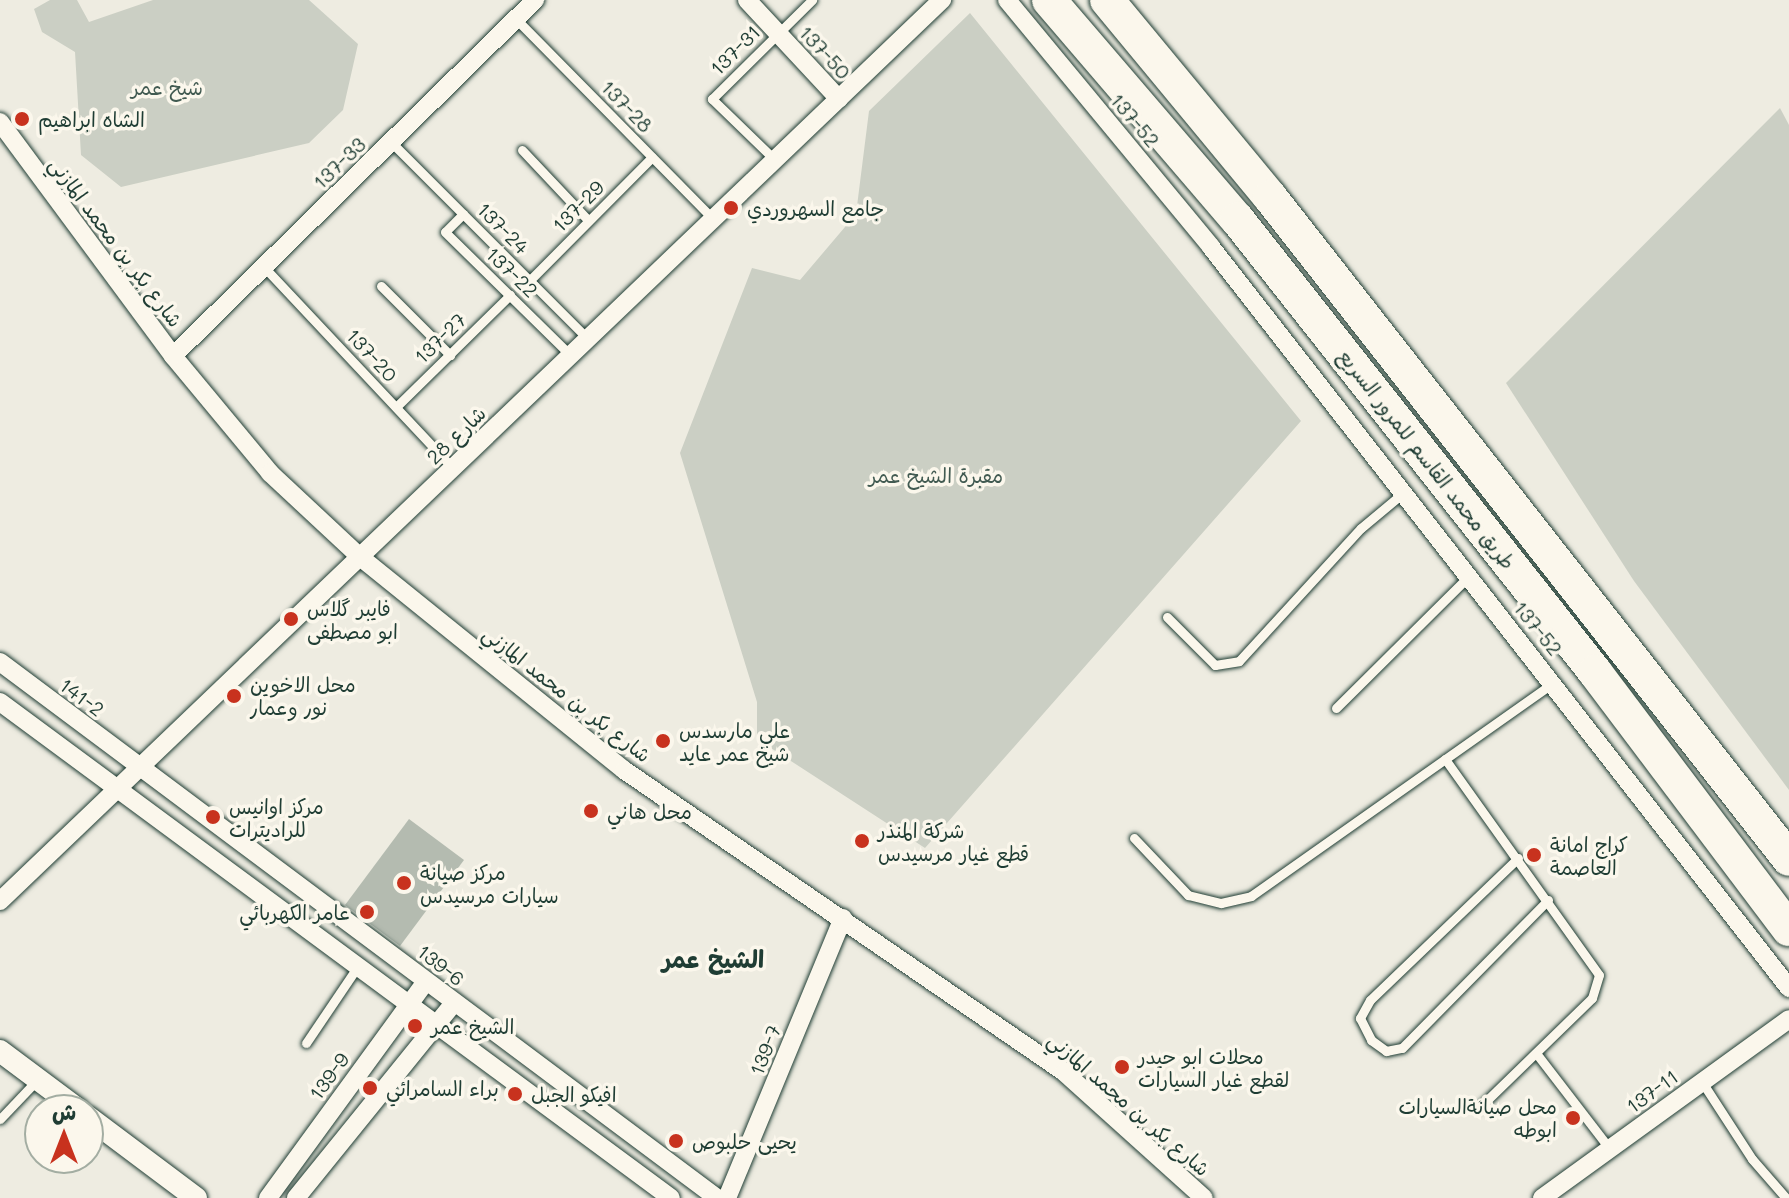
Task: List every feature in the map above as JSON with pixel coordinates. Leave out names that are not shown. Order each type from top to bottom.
[{"type":"highway","name":"طريق محمد القاسم للمرور السريع","points":[[1049,0],[1257,244],[1595,672],[1789,929]]},
{"type":"highway","name":"طريق محمد القاسم للمرور السريع","points":[[1107,0],[1270,197],[1789,859]]},
{"type":"street","name":"137-33","points":[[173,356],[535,0]]},
{"type":"street","name":"137-50","points":[[747,0],[839,99]]},
{"type":"street","name":"شارع 28","points":[[0,901],[942,0]]},
{"type":"street","name":"137-52","points":[[1007,0],[1211,247],[1554,682],[1789,988]]},
{"type":"street","name":"شارع بكر بن محمد المازني","points":[[0,122],[173,356],[270,473],[360,557],[624,770],[1064,1072],[1204,1198]]},
{"type":"street","name":"141-2","points":[[0,662],[137,767]]},
{"type":"street","points":[[0,702],[115,792],[359,964],[671,1198]]},
{"type":"street","name":"139-6","points":[[137,767],[717,1198]]},
{"type":"street","name":"139-7","points":[[727,1198],[843,918]]},
{"type":"street","name":"139-9","points":[[268,1198],[426,981]]},
{"type":"street","points":[[296,1198],[454,1003]]},
{"type":"street","name":"137-11","points":[[1543,1198],[1789,1019]]},
{"type":"street","points":[[0,1051],[58,1094]]},
{"type":"street","points":[[104,1129],[196,1198]]},
{"type":"lane","points":[[777,33],[812,0]]},
{"type":"lane","name":"137-28","points":[[516,19],[713,219]]},
{"type":"lane","name":"137-31","points":[[775,160],[712,99],[777,33]]},
{"type":"lane","name":"137-24","points":[[392,143],[588,339]]},
{"type":"lane","points":[[522,150],[588,220]]},
{"type":"lane","name":"137-29","points":[[530,280],[652,157]]},
{"type":"lane","name":"137-22","points":[[463,214],[445,232],[571,356]]},
{"type":"lane","name":"137-20","points":[[264,267],[453,468]]},
{"type":"lane","points":[[381,286],[450,355]]},
{"type":"lane","name":"137-27","points":[[396,407],[510,295]]},
{"type":"lane","points":[[1167,617],[1215,665],[1239,661],[1361,528],[1403,493]]},
{"type":"lane","points":[[1336,708],[1469,576]]},
{"type":"lane","points":[[1134,838],[1188,895],[1221,903],[1251,896],[1554,682]]},
{"type":"lane","points":[[1445,759],[1599,975],[1592,998],[1480,1107]]},
{"type":"lane","points":[[1518,858],[1370,1000],[1360,1018],[1371,1040],[1386,1051],[1402,1048],[1548,900]]},
{"type":"lane","points":[[306,1043],[359,964]]},
{"type":"lane","points":[[1536,1053],[1610,1149]]},
{"type":"lane","points":[[0,1119],[38,1079]]},
{"type":"lane","points":[[1702,1082],[1752,1159],[1786,1198]]},
{"type":"green space","name":"شيخ عمر","points":[[50,0],[77,0],[89,22],[153,0],[309,0],[358,44],[343,110],[309,143],[121,187],[81,155],[75,52],[42,32],[34,9]]},
{"type":"green space","name":"مقبرة الشيخ عمر","points":[[970,13],[1301,421],[925,848],[757,739],[757,702],[680,453],[752,268],[800,280],[856,214],[869,111]]},
{"type":"green space","points":[[1780,108],[1789,125],[1789,790],[1634,581],[1506,383]]},
{"type":"building","name":"مركز صيانة سيارات مرسيدس","points":[[409,819],[464,860],[400,946],[345,905]]},
{"type":"place","name":"الشاه ابراهيم","points":[[22,119]]},
{"type":"place","name":"جامع السهروردي","points":[[731,208]]},
{"type":"place","name":"فايبر گلاس ابو مصطفى","points":[[291,619]]},
{"type":"place","name":"محل الاخوين نور وعمار","points":[[234,696]]},
{"type":"place","name":"علي مارسدس شيخ عمر عايد","points":[[663,741]]},
{"type":"place","name":"محل هاني","points":[[591,811]]},
{"type":"place","name":"مركز اوانيس للراديترات","points":[[213,817]]},
{"type":"place","name":"شركة المنذر قطع غيار مرسيدس","points":[[862,841]]},
{"type":"place","name":"كراج امانة العاصمة","points":[[1534,855]]},
{"type":"place","name":"مركز صيانة سيارات مرسيدس","points":[[404,883]]},
{"type":"place","name":"عامر الكهربائي","points":[[367,912]]},
{"type":"place","name":"الشيخ عمر","points":[[415,1026]]},
{"type":"place","name":"محلات ابو حيدر لقطع غيار السيارات","points":[[1122,1067]]},
{"type":"place","name":"براء السامرائي","points":[[370,1088]]},
{"type":"place","name":"افيكو الجبل","points":[[515,1094]]},
{"type":"place","name":"محل صيانةالسيارات ابوطه","points":[[1573,1118]]},
{"type":"place","name":"يحيى حلبوص","points":[[676,1141]]},
{"type":"district","name":"الشيخ عمر","points":[[713,959]]}]
